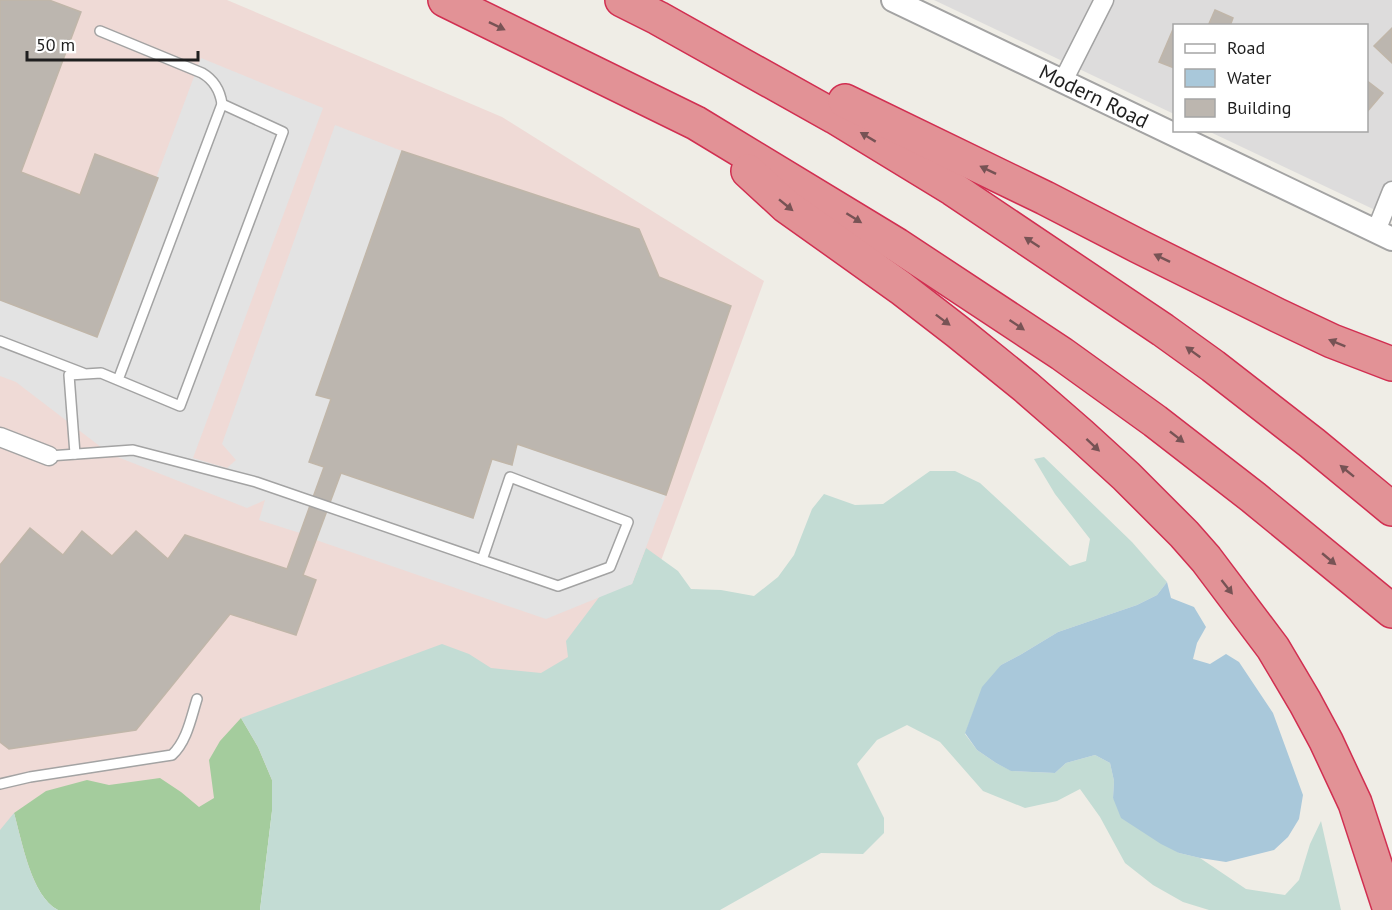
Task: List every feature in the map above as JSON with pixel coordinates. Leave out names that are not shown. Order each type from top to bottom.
[{"type":"highway","points":[[445,0],[696,123],[897,245],[1106,385],[1155,421],[1253,497],[1392,611]]},
{"type":"highway","points":[[622,0],[835,117],[953,189],[1100,286],[1180,342],[1303,436],[1392,509]]},
{"type":"highway","points":[[631,0],[774,66],[1004,178],[1277,315],[1332,341],[1392,364]]},
{"type":"highway","points":[[696,123],[786,206],[901,288],[1026,387],[1118,469],[1184,534],[1206,559],[1273,648],[1305,702],[1355,803],[1390,910]]},
{"type":"street","name":"Modern Road","points":[[893,0],[1384,235]]},
{"type":"street","points":[[1063,81],[1104,0]]},
{"type":"street","points":[[1384,235],[1392,191]]},
{"type":"street","points":[[0,437],[49,456]]},
{"type":"lane","points":[[100,31],[210,78],[217,87],[222,104],[118,380]]},
{"type":"lane","points":[[75,454],[69,375],[101,373],[180,406],[283,132],[222,104]]},
{"type":"lane","points":[[0,341],[85,374]]},
{"type":"lane","points":[[49,456],[132,450],[256,482],[482,560],[558,586],[610,567],[628,522],[510,477],[482,560]]},
{"type":"lane","points":[[0,784],[30,777],[172,755],[179,749],[197,699]]},
{"type":"shaded area","points":[[0,0],[227,0],[502,117],[764,281],[624,661],[0,900]]},
{"type":"shaded area","points":[[934,0],[1392,0],[1392,218],[1210,132],[1368,132],[1368,24],[1173,24],[1173,114]]},
{"type":"shaded area","points":[[201,58],[323,108],[193,458],[227,468],[236,460],[222,444],[335,125],[402,151],[316,395],[331,399],[324,467],[300,533],[259,520],[265,500],[247,508],[110,454],[16,382],[0,376],[0,300],[97,336]]},
{"type":"shaded area","points":[[517,444],[666,495],[632,584],[546,619],[316,540],[341,473],[473,518],[492,459]]},
{"type":"shaded area","points":[[1044,457],[1132,542],[1167,582],[1157,595],[1137,605],[1058,632],[1001,665],[974,710],[965,734],[977,750],[1012,771],[1055,773],[1066,763],[1095,755],[1110,763],[1114,781],[1113,798],[1179,853],[1200,858],[1246,889],[1285,895],[1299,880],[1310,844],[1321,821],[1341,910],[1209,910],[1183,902],[1153,885],[1125,863],[1100,817],[1080,789],[1057,801],[1025,808],[983,791],[940,742],[907,725],[877,740],[857,764],[884,818],[884,833],[863,854],[821,853],[720,910],[260,910],[272,811],[272,780],[258,747],[241,718],[442,644],[469,654],[491,668],[541,673],[568,657],[566,641],[603,592],[632,584],[646,548],[678,571],[691,589],[721,590],[754,596],[778,577],[794,555],[812,509],[824,494],[855,505],[883,504],[930,471],[955,471],[980,483],[1070,566],[1086,561],[1090,539],[1055,494],[1034,459]]},
{"type":"shaded area","points":[[14,813],[34,881],[49,903],[58,910],[0,910],[0,830]]},
{"type":"green space","points":[[241,718],[258,747],[272,780],[272,811],[260,910],[58,910],[49,903],[34,881],[14,813],[46,791],[87,780],[109,785],[160,778],[199,807],[214,798],[209,760],[220,741]]},
{"type":"water","points":[[1167,582],[1171,598],[1194,607],[1206,627],[1197,643],[1193,659],[1210,664],[1226,654],[1239,662],[1273,713],[1303,795],[1299,819],[1288,837],[1274,850],[1226,862],[1179,853],[1121,818],[1113,798],[1114,781],[1110,763],[1095,755],[1066,763],[1055,773],[1011,771],[977,750],[965,733],[982,687],[1001,665],[1058,632],[1137,605],[1157,595]]},
{"type":"building","points":[[0,0],[49,0],[81,12],[21,172],[80,195],[95,154],[158,178],[97,337],[0,300]]},
{"type":"building","points":[[1215,10],[1233,18],[1231,24],[1209,24]]},
{"type":"building","points":[[1392,28],[1392,63],[1374,46]]},
{"type":"building","points":[[1173,29],[1173,68],[1159,62]]},
{"type":"building","points":[[1368,82],[1383,93],[1368,111]]},
{"type":"building","points":[[402,151],[639,229],[659,277],[731,306],[666,495],[517,444],[512,465],[492,459],[473,518],[341,473],[303,575],[316,580],[296,635],[230,614],[136,730],[9,749],[0,742],[0,565],[30,528],[63,555],[82,531],[112,556],[136,531],[168,559],[185,535],[287,569],[324,467],[309,462],[331,399],[316,395]]}]
